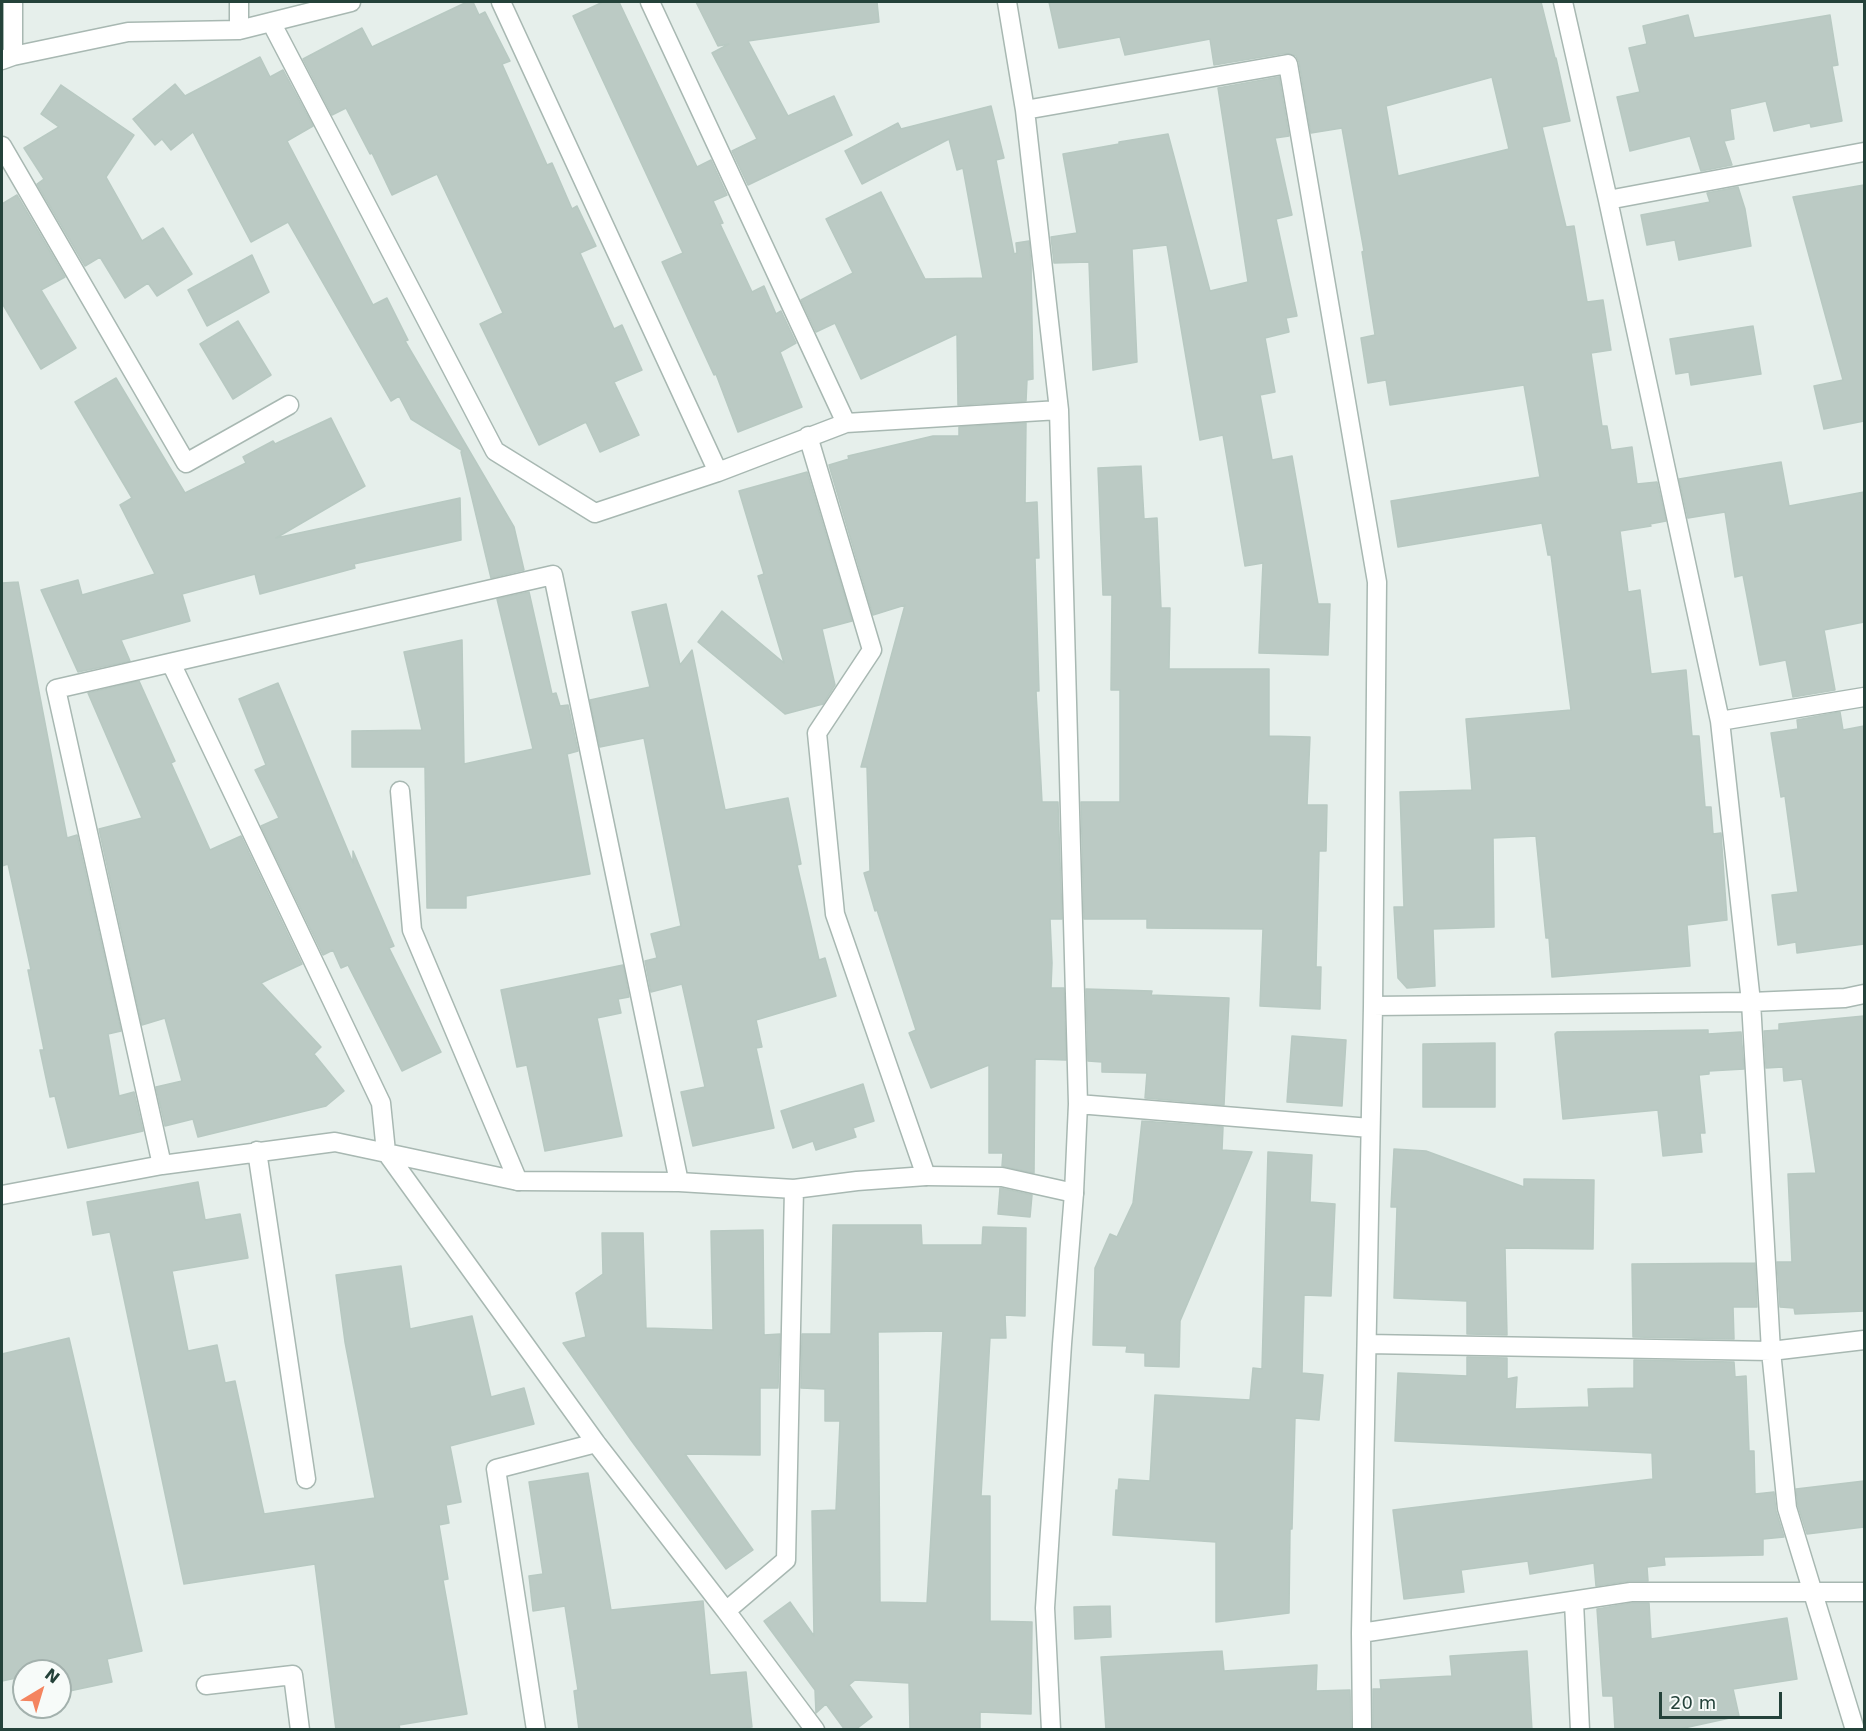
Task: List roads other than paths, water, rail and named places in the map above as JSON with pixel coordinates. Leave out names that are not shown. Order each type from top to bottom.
[{"type":"street","points":[[13,2],[7,58],[128,32],[239,30],[351,2]]},
{"type":"street","points":[[239,2],[239,30]]},
{"type":"street","points":[[501,2],[718,472]]},
{"type":"street","points":[[650,2],[846,423]]},
{"type":"street","points":[[1007,2],[1025,110],[1059,410],[1078,1104],[1074,1193],[1045,1608],[1051,1730]]},
{"type":"street","points":[[1563,2],[1720,722],[1751,1002],[1771,1351],[1787,1508],[1855,1730]]},
{"type":"street","points":[[271,22],[495,451],[595,513],[718,472],[846,423],[1059,410]]},
{"type":"street","points":[[1025,110],[1288,64],[1377,582],[1373,1006],[1361,1633],[1362,1730]]},
{"type":"street","points":[[2,146],[186,462],[289,405]]},
{"type":"street","points":[[1608,200],[1864,152]]},
{"type":"street","points":[[808,436],[872,650],[817,733],[835,914],[926,1176]]},
{"type":"street","points":[[162,1165],[56,689],[553,575],[679,1182]]},
{"type":"street","points":[[171,663],[381,1103],[386,1152],[596,1443],[815,1730]]},
{"type":"street","points":[[1720,722],[1864,697]]},
{"type":"street","points":[[400,791],[412,930],[518,1181]]},
{"type":"street","points":[[1373,1006],[1751,1002],[1845,998],[1864,994]]},
{"type":"street","points":[[1078,1104],[1371,1128]]},
{"type":"street","points":[[2,1195],[162,1165],[334,1142],[518,1181],[679,1182],[794,1189],[926,1176],[1002,1177],[1074,1193]]},
{"type":"street","points":[[257,1151],[306,1479]]},
{"type":"street","points":[[726,1611],[786,1560],[794,1189]]},
{"type":"street","points":[[1367,1344],[1771,1351],[1864,1340]]},
{"type":"street","points":[[536,1730],[496,1469],[596,1443]]},
{"type":"street","points":[[1361,1633],[1631,1592],[1864,1592]]},
{"type":"street","points":[[1574,1602],[1580,1730]]},
{"type":"street","points":[[206,1685],[293,1675],[300,1730]]}]
